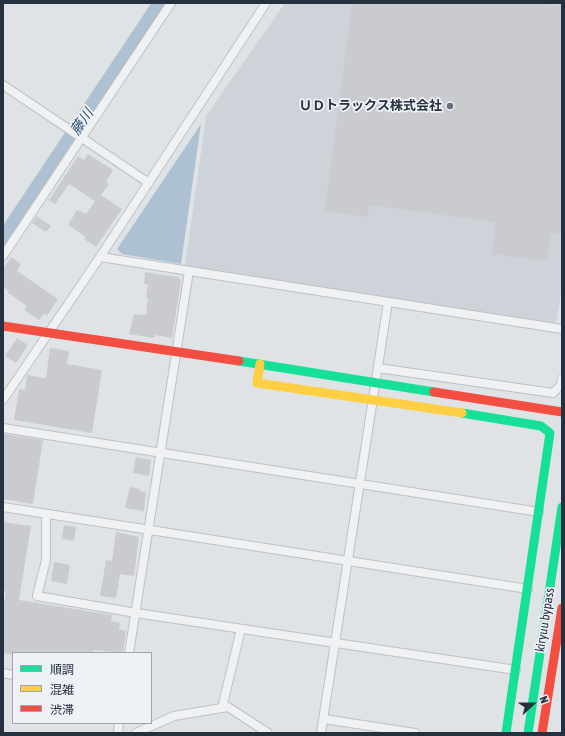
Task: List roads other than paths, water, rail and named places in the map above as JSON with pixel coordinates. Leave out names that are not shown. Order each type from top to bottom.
[{"type":"main road","points":[[3,326],[176,351],[562,412]]},
{"type":"main road","points":[[260,364],[257,383],[373,399],[541,426],[547,429],[549,438],[506,733]]},
{"type":"main road","name":"kiryuu bypass","points":[[528,733],[562,507]]},
{"type":"main road","name":"kiryuu bypass","points":[[542,733],[562,608]]},
{"type":"street","points":[[3,256],[171,3]]},
{"type":"street","points":[[3,400],[100,257],[266,3]]},
{"type":"street","points":[[3,85],[149,183]]},
{"type":"street","points":[[100,257],[562,330]]},
{"type":"street","points":[[129,652],[189,271]]},
{"type":"street","points":[[321,733],[388,302]]},
{"type":"street","points":[[378,368],[553,393],[561,386],[562,379]]},
{"type":"street","points":[[3,428],[539,512]]},
{"type":"street","points":[[3,507],[528,589]]},
{"type":"street","points":[[46,514],[46,560],[36,596],[335,644],[516,670]]},
{"type":"street","points":[[222,708],[241,629]]},
{"type":"street","points":[[136,733],[174,716],[228,707],[268,733]]},
{"type":"street","points":[[324,719],[415,733]]},
{"type":"water","points":[[201,124],[181,264],[122,254],[117,249]]},
{"type":"waterway","name":"藤川","points":[[3,240],[161,3]]},
{"type":"place","name":"ＵＤトラックス株式会社","points":[[450,106]]}]
